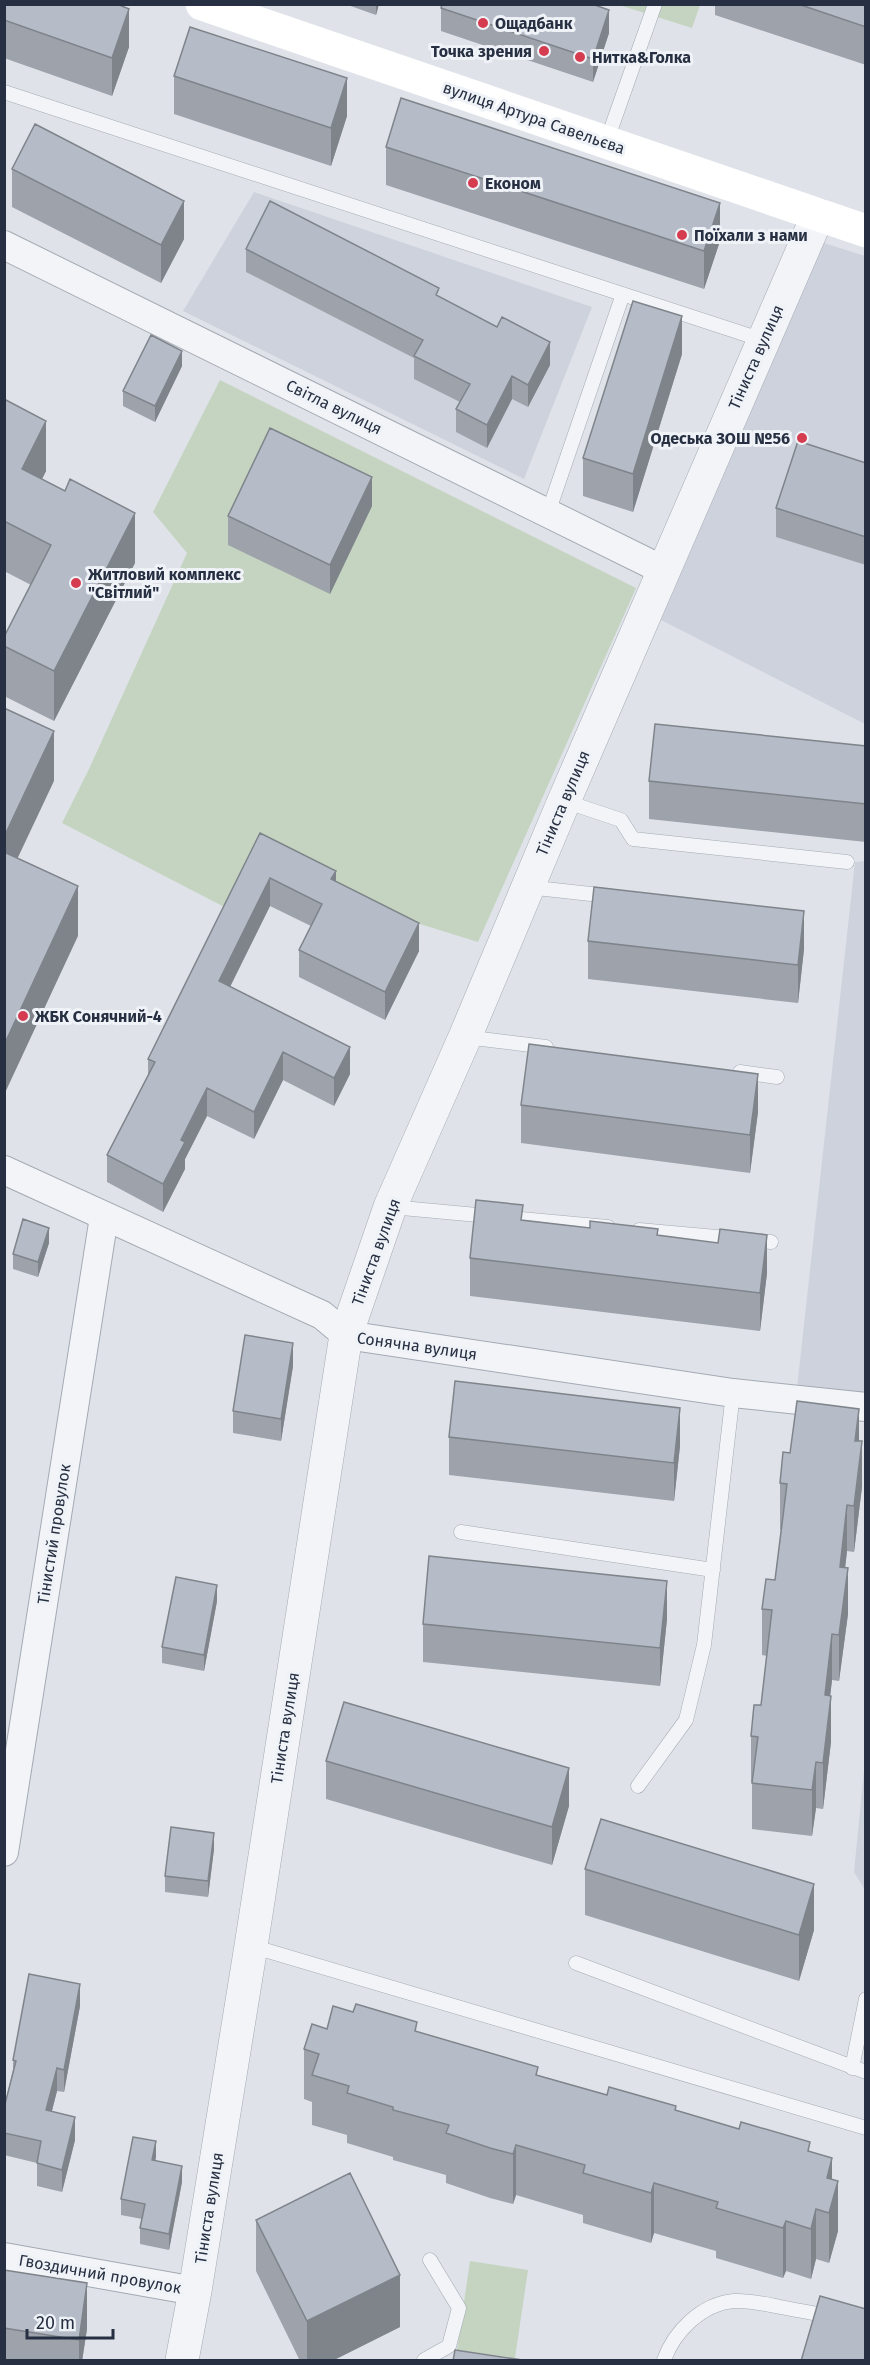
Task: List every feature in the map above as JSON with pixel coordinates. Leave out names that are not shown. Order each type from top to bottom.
[{"type":"main road","name":"вулиця Артура Савельєва","points":[[202,4],[866,231]]},
{"type":"street","name":"Тіниста вулиця","points":[[182,2361],[251,1946],[346,1335],[390,1207],[818,215]]},
{"type":"street","name":"Світла вулиця","points":[[4,245],[663,570]]},
{"type":"street","name":"Сонячна вулиця","points":[[4,1170],[322,1315],[346,1335],[733,1393],[866,1407]]},
{"type":"street","name":"Тінистий провулок","points":[[4,1852],[104,1217]]},
{"type":"street","name":"Гвоздичний провулок","points":[[4,2257],[195,2291]]},
{"type":"lane","points":[[606,143],[655,4]]},
{"type":"lane","points":[[4,92],[763,340]]},
{"type":"lane","points":[[548,513],[623,294]]},
{"type":"lane","points":[[564,801],[621,820],[633,839],[847,862]]},
{"type":"lane","points":[[527,887],[621,897]]},
{"type":"lane","points":[[465,1037],[558,1049]]},
{"type":"lane","points":[[731,1071],[777,1077]]},
{"type":"lane","points":[[390,1207],[771,1242]]},
{"type":"lane","points":[[638,1786],[686,1720],[704,1645],[733,1393]]},
{"type":"lane","points":[[460,1532],[712,1570]]},
{"type":"lane","points":[[251,1946],[866,2128]]},
{"type":"lane","points":[[576,1963],[859,2070],[866,1999]]},
{"type":"lane","points":[[424,2361],[449,2346],[459,2308],[430,2260]]},
{"type":"lane","points":[[664,2361],[674,2338],[697,2316],[734,2301],[757,2303],[866,2323]]},
{"type":"shaded area","points":[[254,192],[592,307],[524,479],[183,311]]},
{"type":"shaded area","name":"Одеська ЗОШ №56","points":[[824,243],[865,256],[865,724],[661,620]]},
{"type":"shaded area","points":[[865,861],[865,1395],[797,1388],[855,862]]},
{"type":"shaded area","points":[[865,1760],[865,1890],[854,1872]]},
{"type":"green space","points":[[619,5],[700,5],[692,28]]},
{"type":"green space","points":[[220,380],[636,588],[478,942],[336,898],[260,861],[234,912],[62,823],[89,769],[187,553],[153,512]]},
{"type":"green space","points":[[470,2261],[528,2270],[515,2358],[457,2350]]},
{"type":"building","points":[[4,4],[117,4],[129,9],[112,58],[4,20]]},
{"type":"building","points":[[442,4],[592,4],[609,10],[593,59],[441,8]]},
{"type":"building","points":[[798,4],[866,4],[866,27]]},
{"type":"building","points":[[190,27],[347,78],[331,128],[174,76]]},
{"type":"building","points":[[401,98],[720,203],[704,251],[386,147]]},
{"type":"building","points":[[35,124],[184,201],[161,245],[12,169]]},
{"type":"building","points":[[270,201],[439,288],[436,295],[497,327],[502,317],[550,342],[528,385],[512,376],[487,425],[456,409],[470,384],[414,356],[423,340],[246,249]]},
{"type":"building","points":[[633,301],[682,316],[633,474],[583,458]]},
{"type":"building","points":[[151,335],[182,351],[155,406],[123,391]]},
{"type":"building","points":[[4,399],[46,421],[22,469],[65,491],[70,479],[135,513],[54,671],[4,646],[4,637],[51,545],[4,521]]},
{"type":"building","points":[[270,428],[372,477],[330,565],[228,516]]},
{"type":"building","points":[[798,441],[866,463],[866,537],[776,508]]},
{"type":"building","points":[[4,708],[54,731],[4,837]]},
{"type":"building","points":[[655,724],[866,746],[866,804],[649,781]]},
{"type":"building","points":[[260,833],[336,871],[331,879],[419,923],[385,992],[299,950],[322,904],[270,878],[219,981],[350,1047],[334,1078],[283,1052],[254,1112],[207,1088],[181,1140],[185,1142],[163,1184],[107,1155],[155,1062],[148,1059]]},
{"type":"building","points":[[4,852],[78,886],[4,1045]]},
{"type":"building","points":[[594,887],[804,911],[798,965],[588,941]]},
{"type":"building","points":[[529,1044],[758,1074],[750,1135],[521,1105]]},
{"type":"building","points":[[476,1200],[523,1205],[521,1220],[590,1228],[590,1221],[658,1229],[657,1235],[718,1243],[720,1229],[767,1235],[760,1293],[470,1258]]},
{"type":"building","points":[[23,1219],[49,1228],[38,1262],[13,1254]]},
{"type":"building","points":[[245,1335],[293,1343],[281,1419],[233,1411]]},
{"type":"building","points":[[455,1381],[680,1408],[674,1463],[449,1437]]},
{"type":"building","points":[[797,1401],[859,1409],[855,1441],[862,1441],[854,1506],[847,1505],[840,1567],[848,1568],[839,1635],[832,1634],[825,1695],[831,1696],[823,1763],[816,1762],[812,1790],[752,1783],[758,1737],[751,1736],[754,1705],[761,1705],[772,1610],[762,1609],[766,1579],[775,1580],[787,1484],[780,1483],[783,1452],[790,1453]]},
{"type":"building","points":[[429,1556],[667,1581],[660,1648],[423,1624]]},
{"type":"building","points":[[176,1577],[217,1585],[204,1655],[162,1647]]},
{"type":"building","points":[[344,1702],[569,1768],[552,1827],[326,1761]]},
{"type":"building","points":[[601,1819],[814,1884],[799,1935],[585,1869]]},
{"type":"building","points":[[171,1827],[214,1833],[208,1881],[165,1876]]},
{"type":"building","points":[[29,1974],[80,1984],[64,2070],[57,2068],[46,2110],[75,2117],[62,2170],[37,2163],[41,2141],[4,2133],[4,2108],[16,2061],[13,2060]]},
{"type":"building","points":[[356,2004],[417,2022],[415,2031],[538,2067],[536,2075],[607,2095],[609,2087],[676,2106],[675,2110],[739,2129],[741,2122],[810,2142],[808,2151],[832,2158],[827,2178],[838,2181],[829,2213],[816,2209],[811,2229],[786,2221],[783,2228],[716,2208],[718,2202],[654,2183],[651,2193],[583,2173],[585,2165],[516,2145],[513,2154],[490,2148],[446,2133],[449,2125],[393,2110],[393,2107],[347,2093],[349,2086],[312,2075],[319,2054],[304,2049],[312,2024],[327,2029],[333,2006],[353,2012]]},
{"type":"building","points":[[133,2137],[156,2141],[152,2160],[182,2166],[169,2234],[140,2228],[145,2204],[121,2199]]},
{"type":"building","points":[[350,2173],[400,2275],[307,2321],[256,2220]]},
{"type":"building","points":[[4,2270],[87,2283],[79,2340],[4,2328]]},
{"type":"building","points":[[820,2296],[866,2309],[866,2361],[801,2361]]},
{"type":"building","points":[[455,2350],[529,2361],[453,2361]]},
{"type":"place","name":"Ощадбанк","points":[[483,23]]},
{"type":"place","name":"Точка зрения","points":[[544,51]]},
{"type":"place","name":"Нитка&Голка","points":[[580,57]]},
{"type":"place","name":"Економ","points":[[473,183]]},
{"type":"place","name":"Поїхали з нами","points":[[682,235]]},
{"type":"place","name":"Одеська ЗОШ №56","points":[[802,438]]},
{"type":"place","name":"Житловий комплекс \"Світлий\"","points":[[76,583]]},
{"type":"place","name":"ЖБК Сонячний-4","points":[[23,1016]]}]
